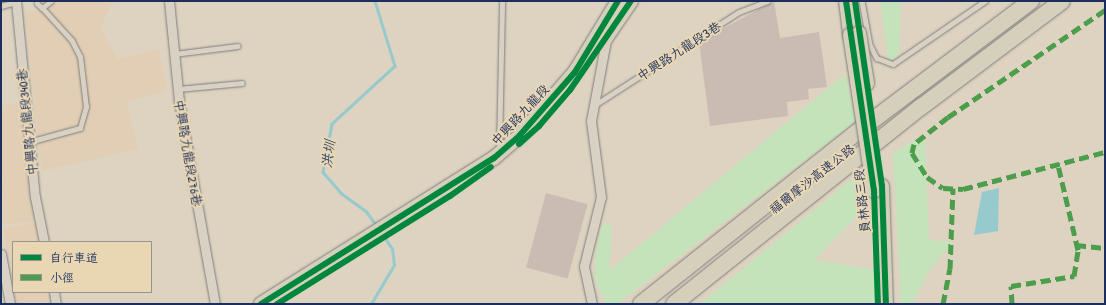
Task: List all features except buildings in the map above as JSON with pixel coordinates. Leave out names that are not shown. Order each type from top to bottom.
[{"type":"highway","name":"福爾摩沙高速公路","points":[[641,304],[861,129],[1031,1]]},
{"type":"highway","name":"福爾摩沙高速公路","points":[[674,304],[921,107],[1062,1]]},
{"type":"main road","name":"中興路九龍段","points":[[371,240],[389,228],[450,196],[540,126],[570,90],[607,26],[618,1]]},
{"type":"main road","name":"中興路九龍段","points":[[499,157],[575,72],[607,26],[631,1]]},
{"type":"main road","name":"員林路三段","points":[[846,1],[855,34],[878,188],[886,304]]},
{"type":"main road","name":"員林路三段","points":[[855,1],[855,34]]},
{"type":"main road","name":"員林路三段","points":[[878,188],[878,304]]},
{"type":"main road","points":[[261,304],[371,240]]},
{"type":"main road","points":[[277,304],[371,240]]},
{"type":"street","name":"中興路九龍段276巷","points":[[169,1],[178,89],[215,304]]},
{"type":"street","points":[[592,304],[584,266],[602,197],[592,140],[594,106],[610,1]]},
{"type":"street","name":"中興路九龍段340巷","points":[[16,2],[29,142],[44,241]]},
{"type":"street","points":[[1,254],[10,304]]},
{"type":"street","points":[[54,293],[56,304]]},
{"type":"lane","points":[[42,8],[51,1]]},
{"type":"lane","points":[[499,157],[502,1]]},
{"type":"lane","name":"中興路九龍段3巷","points":[[594,106],[739,12],[767,1]]},
{"type":"lane","points":[[862,1],[870,44],[877,58],[892,64],[985,1]]},
{"type":"lane","points":[[1,6],[16,2]]},
{"type":"lane","points":[[29,142],[80,128],[86,107],[80,57],[72,41],[37,2]]},
{"type":"lane","points":[[174,54],[237,46]]},
{"type":"lane","points":[[178,89],[242,83]]},
{"type":"shaded area","points":[[55,1],[113,1],[100,28],[117,59],[159,49],[167,90],[126,102],[138,149],[42,171],[25,12],[43,10]]},
{"type":"shaded area","points":[[19,102],[35,222],[3,224],[1,106]]},
{"type":"shaded area","points":[[36,223],[40,241],[12,241],[12,278],[3,228]]},
{"type":"shaded area","points":[[15,293],[50,293],[50,304],[15,304]]},
{"type":"green space","points":[[880,1],[901,1],[899,54],[889,63]]},
{"type":"green space","points":[[845,74],[856,121],[617,304],[607,304],[595,281],[595,258],[602,224],[612,226],[609,271]]},
{"type":"green space","points":[[925,134],[929,240],[953,242],[930,269],[912,304],[901,304],[893,153]]},
{"type":"green space","points":[[860,172],[869,204],[814,260],[876,270],[877,304],[700,304]]},
{"type":"water","points":[[999,188],[998,231],[974,235],[982,192]]},
{"type":"waterway","name":"洪圳","points":[[375,1],[395,66],[332,124],[323,172],[341,193],[366,211],[377,226]]},
{"type":"waterway","name":"洪圳","points":[[371,304],[394,265],[392,249],[382,234]]},
{"type":"marked path","points":[[1105,10],[948,117],[914,144],[912,153],[927,177],[943,188],[963,189],[1105,152]]},
{"type":"marked path","points":[[1012,304],[1011,286],[1074,276],[1078,250],[1058,165]]},
{"type":"marked path","points":[[943,304],[950,269],[953,188]]},
{"type":"marked path","points":[[1076,245],[1105,248]]},
{"type":"cycle path","points":[[261,304],[494,158],[520,135],[575,72],[618,1]]},
{"type":"cycle path","points":[[519,144],[539,126],[570,90],[631,1]]},
{"type":"cycle path","points":[[846,1],[874,191],[878,304]]},
{"type":"cycle path","points":[[855,1],[882,186],[886,304]]},
{"type":"cycle path","points":[[277,304],[450,196],[491,167]]}]
